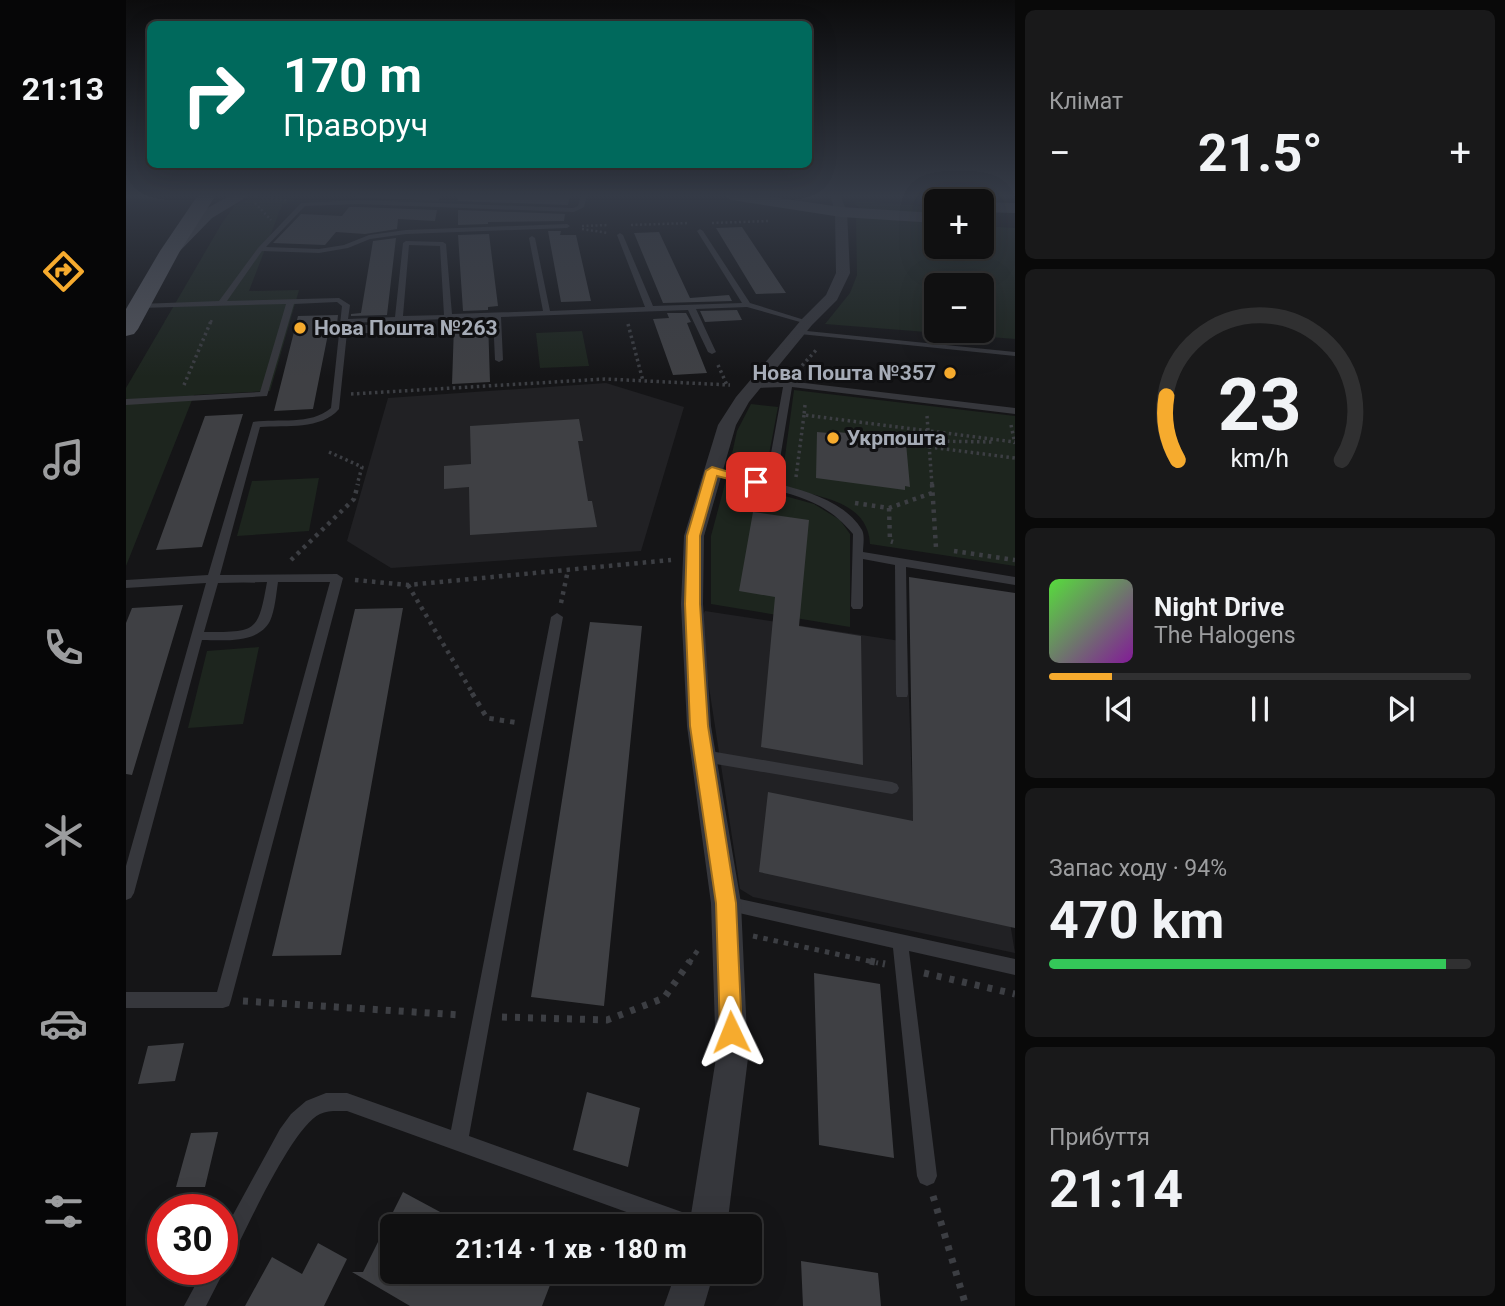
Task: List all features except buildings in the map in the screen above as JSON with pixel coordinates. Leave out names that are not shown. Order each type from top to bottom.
[{"type":"main road","points":[[126,329],[132,297],[154,256]]},
{"type":"main road","points":[[132,297],[166,256]]},
{"type":"street","points":[[710,1214],[732,1058],[726,903],[699,726],[692,604],[694,536],[727,425],[746,385],[832,297],[843,273],[841,256]]},
{"type":"street","points":[[684,1306],[691,1284]]},
{"type":"lane","points":[[221,303],[255,256]]},
{"type":"lane","points":[[399,319],[405,256]]},
{"type":"lane","points":[[445,256],[448,317]]},
{"type":"lane","points":[[536,256],[547,313]]},
{"type":"lane","points":[[628,256],[650,309]]},
{"type":"lane","points":[[716,256],[747,305]]},
{"type":"lane","points":[[126,893],[256,424],[326,418],[335,409],[344,321],[344,301],[221,303],[132,297]]},
{"type":"lane","points":[[126,402],[264,394],[291,301]]},
{"type":"lane","points":[[344,321],[747,305],[804,327],[1015,354]]},
{"type":"lane","points":[[691,307],[712,352]]},
{"type":"lane","points":[[497,315],[499,360]]},
{"type":"lane","points":[[746,385],[788,384],[1015,411]]},
{"type":"lane","points":[[770,486],[788,384]]},
{"type":"lane","points":[[712,471],[770,486],[835,508],[858,533],[857,606]]},
{"type":"lane","points":[[858,555],[1015,581]]},
{"type":"lane","points":[[900,562],[902,694]]},
{"type":"lane","points":[[196,636],[244,634],[260,627],[264,620],[272,578]]},
{"type":"lane","points":[[126,584],[212,579],[337,578],[223,1000],[126,1000]]},
{"type":"lane","points":[[457,1143],[558,617]]},
{"type":"lane","points":[[704,756],[892,788]]},
{"type":"lane","points":[[726,903],[1015,967]]},
{"type":"lane","points":[[900,942],[927,1176]]},
{"type":"lane","points":[[238,1226],[288,1134],[304,1112],[324,1101],[347,1102],[659,1214]]},
{"type":"lane","points":[[195,1306],[206,1285]]},
{"type":"path","points":[[178,399],[206,330],[221,303]]},
{"type":"path","points":[[624,310],[643,381]]},
{"type":"path","points":[[788,384],[825,339]]},
{"type":"path","points":[[712,352],[727,385]]},
{"type":"path","points":[[336,395],[605,379],[746,385]]},
{"type":"path","points":[[795,487],[806,398]]},
{"type":"path","points":[[936,548],[927,413],[939,415]]},
{"type":"path","points":[[804,415],[1015,443]]},
{"type":"path","points":[[999,422],[1011,424],[1015,443]]},
{"type":"path","points":[[929,441],[1015,443]]},
{"type":"path","points":[[929,447],[1015,458]]},
{"type":"path","points":[[272,578],[354,499],[362,467],[329,452]]},
{"type":"path","points":[[851,502],[889,508],[932,493]]},
{"type":"path","points":[[889,508],[890,541],[901,543]]},
{"type":"path","points":[[925,546],[1015,560]]},
{"type":"path","points":[[337,578],[408,585],[679,559]]},
{"type":"path","points":[[558,617],[568,570]]},
{"type":"path","points":[[408,585],[487,718],[537,726]]},
{"type":"path","points":[[727,931],[889,965]]},
{"type":"path","points":[[915,971],[1015,994]]},
{"type":"path","points":[[927,1176],[966,1306]]},
{"type":"shaded area","points":[[203,256],[262,256],[249,291],[299,290],[270,391],[194,395],[126,566],[126,388]]},
{"type":"shaded area","points":[[857,256],[994,259],[994,256],[1015,256],[1015,339],[994,337],[994,273],[924,273],[924,332],[825,324],[850,293],[857,275]]},
{"type":"shaded area","points":[[582,331],[589,366],[540,368],[536,333]]},
{"type":"shaded area","points":[[606,383],[684,407],[641,551],[391,568],[347,541],[388,398]]},
{"type":"shaded area","points":[[794,390],[1015,416],[1015,566],[870,544],[867,529],[850,509],[824,497],[781,486]]},
{"type":"shaded area","points":[[751,404],[778,407],[764,481],[728,472],[737,431]]},
{"type":"shaded area","points":[[319,478],[309,531],[237,536],[252,481]]},
{"type":"shaded area","points":[[726,480],[814,504],[840,520],[850,534],[850,627],[711,604],[711,536]]},
{"type":"shaded area","points":[[705,611],[907,642],[915,873],[1005,892],[1015,953],[753,897],[740,889],[699,622]]},
{"type":"shaded area","points":[[259,647],[243,724],[188,728],[207,651]]},
{"type":"place","name":"Нова Пошта №263","points":[[300,328]]},
{"type":"place","name":"Нова Пошта №357","points":[[950,373]]},
{"type":"place","name":"Укрпошта","points":[[833,438]]},
{"type":"route","points":[[731,1032],[726,903],[699,726],[692,604],[694,536],[712,471],[756,482]]}]
